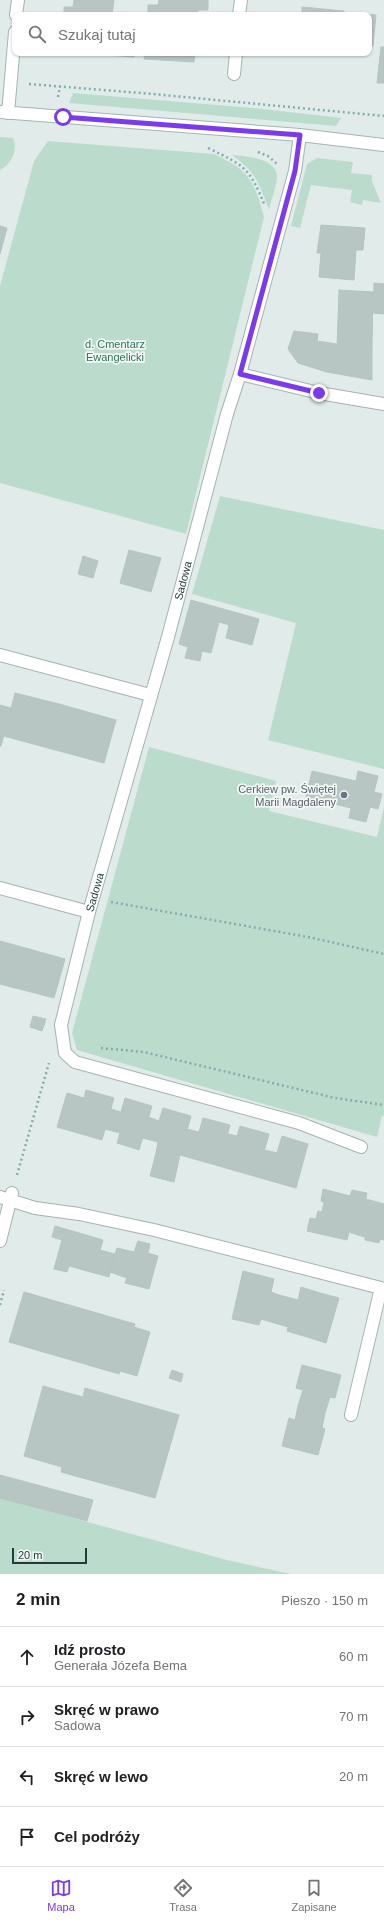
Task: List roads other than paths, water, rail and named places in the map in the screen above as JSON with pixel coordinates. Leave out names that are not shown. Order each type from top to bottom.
[{"type":"street","points":[[16,12],[18,0]]},
{"type":"street","points":[[239,12],[241,0]]},
{"type":"street","points":[[12,54],[4,113],[300,135],[384,145]]},
{"type":"street","points":[[234,74],[236,56]]},
{"type":"street","name":"Sadowa","points":[[300,135],[295,171],[240,374],[226,414],[194,542],[89,912],[61,1025],[65,1053],[75,1062],[299,1123],[361,1147]]},
{"type":"street","points":[[240,374],[319,393],[384,404]]},
{"type":"street","points":[[2,656],[150,695]]},
{"type":"street","points":[[0,888],[89,912]]},
{"type":"street","points":[[0,1241],[7,1197],[35,1208],[79,1214],[154,1230],[381,1288],[351,1415]]},
{"type":"place","name":"Cerkiew pw. Świętej Marii Magdaleny","points":[[344,795]]},
{"type":"park label","name":"d. Cmentarz Ewangelicki","points":[[115,350]]}]
